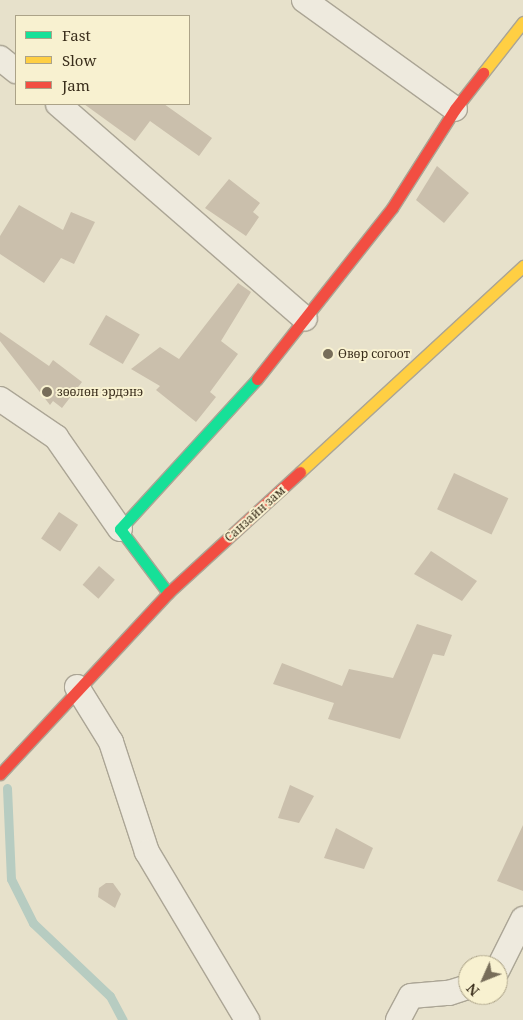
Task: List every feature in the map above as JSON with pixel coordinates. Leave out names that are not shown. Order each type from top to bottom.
[{"type":"street","points":[[304,0],[455,109]]},
{"type":"street","points":[[120,529],[230,413],[305,319],[392,208],[455,109],[523,22]]},
{"type":"street","points":[[0,58],[15,70]]},
{"type":"street","points":[[59,105],[305,319]]},
{"type":"street","name":"Санзайн зам","points":[[0,774],[77,687],[168,593],[523,266]]},
{"type":"street","points":[[0,399],[56,437],[120,529],[168,593]]},
{"type":"street","points":[[77,687],[111,742],[147,852],[247,1020]]},
{"type":"street","points":[[505,955],[523,919]]},
{"type":"street","points":[[398,1020],[411,996],[449,993],[458,990]]},
{"type":"building","points":[[85,105],[165,105],[212,138],[199,156],[150,121],[135,141]]},
{"type":"building","points":[[437,166],[469,193],[444,223],[416,200]]},
{"type":"building","points":[[229,179],[260,203],[253,212],[259,217],[246,236],[205,208]]},
{"type":"building","points":[[19,205],[63,230],[71,212],[95,222],[74,264],[61,258],[44,283],[0,254],[0,236]]},
{"type":"building","points":[[238,283],[251,292],[221,341],[238,354],[210,392],[216,397],[196,422],[156,390],[160,386],[131,369],[160,347],[179,359]]},
{"type":"building","points":[[106,315],[140,334],[123,364],[89,344]]},
{"type":"building","points":[[0,332],[49,366],[53,360],[82,382],[62,408],[53,401],[50,405],[0,341]]},
{"type":"building","points":[[454,473],[508,498],[491,535],[437,509]]},
{"type":"building","points":[[59,512],[78,525],[60,551],[41,539]]},
{"type":"building","points":[[431,551],[477,581],[462,601],[414,574]]},
{"type":"building","points":[[99,566],[115,580],[98,599],[83,585]]},
{"type":"building","points":[[417,624],[452,635],[444,656],[433,654],[400,739],[328,719],[334,703],[273,684],[282,663],[342,686],[349,669],[393,678]]},
{"type":"building","points":[[290,785],[314,796],[299,823],[278,818]]},
{"type":"building","points":[[523,825],[523,891],[497,881]]},
{"type":"building","points":[[336,828],[373,848],[364,869],[324,858]]},
{"type":"building","points":[[106,883],[113,883],[121,894],[115,908],[98,897],[99,888]]},
{"type":"waterway","points":[[7,788],[11,879],[33,923],[110,996],[123,1020]]},
{"type":"traffic: fast","points":[[168,593],[120,529],[257,379]]},
{"type":"traffic: slow","points":[[483,73],[523,22]]},
{"type":"traffic: slow","points":[[300,472],[523,266]]},
{"type":"traffic: jam","points":[[257,379],[392,208],[455,109],[483,73]]},
{"type":"traffic: jam","points":[[0,774],[168,593],[300,472]]},
{"type":"place","name":"Өвөр согоот","points":[[328,354]]},
{"type":"place","name":"зөөлөн эрдэнэ","points":[[47,392]]}]
